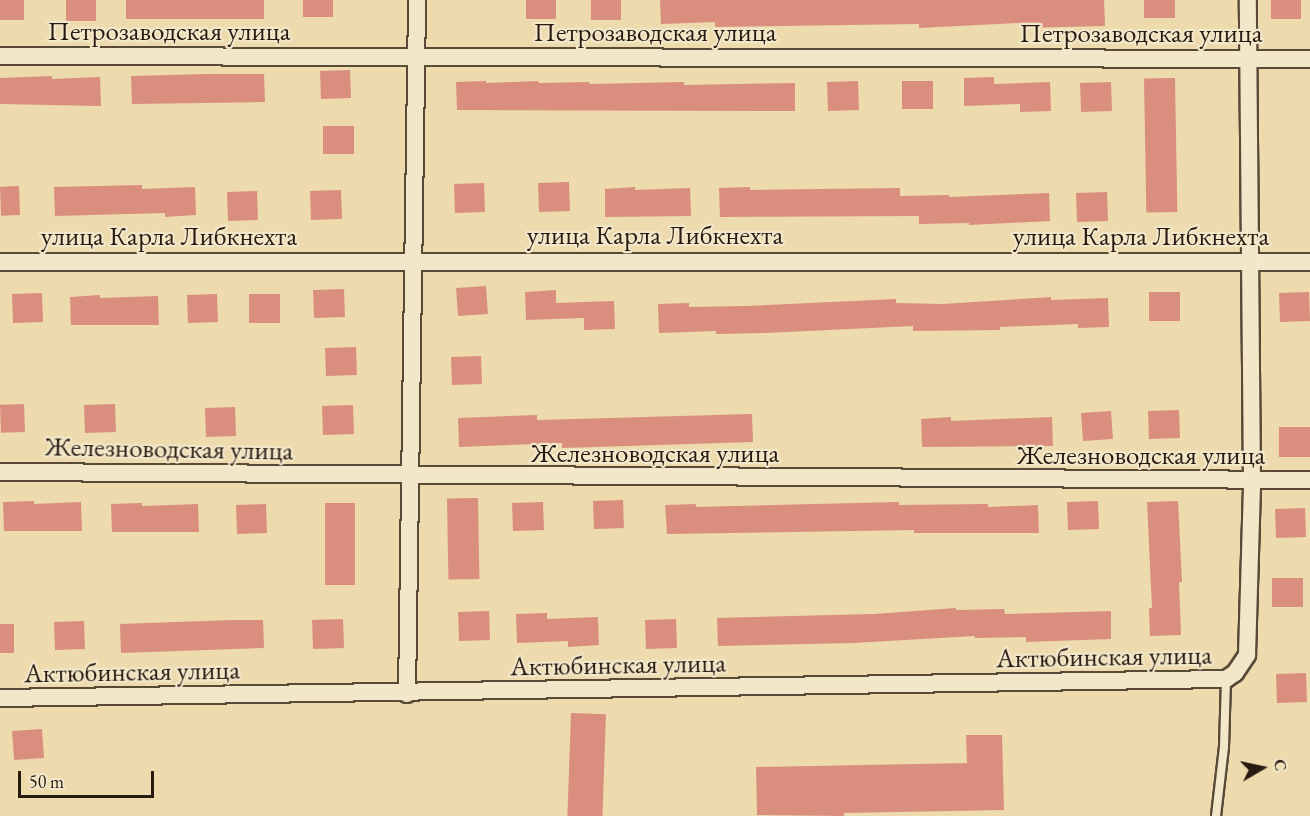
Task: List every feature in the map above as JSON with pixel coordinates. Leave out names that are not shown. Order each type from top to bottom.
[{"type":"street","points":[[408,693],[414,57],[417,0]]},
{"type":"street","points":[[1231,676],[1248,655],[1252,482],[1252,262],[1248,0]]},
{"type":"street","name":"Петрозаводская улица","points":[[0,56],[1310,58]]},
{"type":"street","name":"улица Карла Либкнехта","points":[[0,262],[412,260],[1310,262]]},
{"type":"street","name":"Железноводская улица","points":[[0,472],[1252,482],[1310,480]]},
{"type":"street","name":"Актюбинская улица","points":[[0,698],[408,693],[1231,676]]},
{"type":"lane","points":[[1216,816],[1231,676]]},
{"type":"building","points":[[0,0],[24,0],[24,20],[0,20]]},
{"type":"building","points":[[66,0],[96,0],[96,21],[66,21]]},
{"type":"building","points":[[126,0],[264,0],[264,19],[126,19]]},
{"type":"building","points":[[303,0],[333,0],[333,17],[303,17]]},
{"type":"building","points":[[526,0],[556,0],[556,19],[526,19]]},
{"type":"building","points":[[591,0],[621,0],[621,20],[591,20]]},
{"type":"building","points":[[660,0],[1104,0],[1105,26],[1021,28],[1020,23],[919,28],[919,24],[715,27],[715,22],[661,24]]},
{"type":"building","points":[[1144,0],[1175,0],[1175,18],[1144,18]]},
{"type":"building","points":[[1271,0],[1301,0],[1301,19],[1271,19]]},
{"type":"building","points":[[350,70],[351,98],[321,99],[320,71]]},
{"type":"building","points":[[264,74],[265,102],[132,104],[131,76]]},
{"type":"building","points":[[52,76],[52,79],[100,77],[101,106],[0,104],[0,78]]},
{"type":"building","points":[[994,77],[994,84],[1050,82],[1051,111],[1020,112],[1020,104],[964,106],[964,78]]},
{"type":"building","points":[[1175,78],[1177,212],[1146,213],[1144,79]]},
{"type":"building","points":[[486,81],[486,83],[538,81],[539,83],[589,82],[590,84],[684,82],[684,85],[795,83],[795,111],[457,110],[456,82]]},
{"type":"building","points":[[858,81],[859,110],[828,111],[827,82]]},
{"type":"building","points":[[902,81],[933,81],[933,109],[902,109]]},
{"type":"building","points":[[1111,82],[1112,111],[1081,112],[1080,83]]},
{"type":"building","points":[[323,126],[354,126],[354,154],[323,154]]},
{"type":"building","points":[[569,182],[570,211],[539,212],[538,183]]},
{"type":"building","points":[[484,183],[485,212],[455,213],[454,184]]},
{"type":"building","points":[[142,185],[142,189],[195,187],[196,215],[165,217],[165,213],[55,216],[54,187]]},
{"type":"building","points":[[19,186],[20,215],[1,216],[0,187]]},
{"type":"building","points":[[635,187],[635,190],[690,188],[691,216],[605,217],[605,189]]},
{"type":"building","points":[[750,187],[750,190],[900,188],[900,196],[949,195],[949,197],[1049,193],[1050,221],[969,225],[969,223],[919,224],[919,216],[720,217],[719,188]]},
{"type":"building","points":[[341,190],[342,219],[311,220],[310,191]]},
{"type":"building","points":[[257,191],[258,220],[228,221],[227,192]]},
{"type":"building","points":[[1107,192],[1108,221],[1077,222],[1076,193]]},
{"type":"building","points":[[486,286],[488,314],[458,316],[456,288]]},
{"type":"building","points":[[344,289],[345,317],[314,318],[313,290]]},
{"type":"building","points":[[556,290],[556,303],[614,301],[615,329],[584,330],[584,318],[526,320],[525,292]]},
{"type":"building","points":[[1149,292],[1180,292],[1180,321],[1149,321]]},
{"type":"building","points":[[1309,292],[1310,321],[1280,322],[1279,293]]},
{"type":"building","points":[[42,293],[43,322],[13,323],[12,294]]},
{"type":"building","points":[[217,294],[218,322],[188,323],[187,295]]},
{"type":"building","points":[[249,294],[280,294],[280,323],[249,323]]},
{"type":"building","points":[[100,295],[100,298],[158,296],[159,325],[71,325],[70,297]]},
{"type":"building","points":[[1051,297],[1051,300],[1108,298],[1109,327],[1078,328],[1078,324],[1000,327],[1000,330],[913,331],[913,326],[765,333],[716,334],[716,331],[659,333],[658,304],[689,303],[689,307],[746,306],[896,299],[896,303],[943,304]]},
{"type":"building","points":[[356,347],[357,375],[326,376],[325,348]]},
{"type":"building","points":[[481,356],[482,384],[452,385],[451,357]]},
{"type":"building","points":[[24,404],[25,432],[1,433],[0,405]]},
{"type":"building","points":[[115,404],[116,432],[85,433],[84,405]]},
{"type":"building","points":[[353,405],[354,434],[323,435],[322,406]]},
{"type":"building","points":[[235,407],[236,436],[206,437],[205,408]]},
{"type":"building","points":[[1179,410],[1180,438],[1149,439],[1148,411]]},
{"type":"building","points":[[1111,411],[1113,439],[1083,441],[1081,413]]},
{"type":"building","points":[[752,414],[753,442],[562,448],[562,443],[459,447],[458,418],[537,415],[537,420]]},
{"type":"building","points":[[951,417],[951,421],[1052,417],[1053,446],[922,447],[921,419]]},
{"type":"building","points":[[1279,427],[1310,427],[1310,457],[1279,457]]},
{"type":"building","points":[[478,498],[479,579],[448,580],[447,499]]},
{"type":"building","points":[[623,500],[624,528],[594,529],[593,501]]},
{"type":"building","points":[[34,501],[34,504],[81,502],[82,531],[4,531],[3,502]]},
{"type":"building","points":[[1098,501],[1099,529],[1068,530],[1067,502]]},
{"type":"building","points":[[1178,501],[1182,582],[1179,582],[1181,635],[1150,636],[1149,608],[1152,608],[1147,502]]},
{"type":"building","points":[[543,502],[544,530],[513,531],[512,503]]},
{"type":"building","points":[[899,502],[899,505],[988,504],[988,507],[1038,505],[1039,533],[914,533],[914,530],[667,534],[665,505],[696,504],[696,507]]},
{"type":"building","points":[[142,503],[142,506],[198,504],[199,532],[112,532],[111,504]]},
{"type":"building","points":[[325,503],[355,503],[355,585],[325,585]]},
{"type":"building","points":[[266,504],[267,533],[237,534],[236,505]]},
{"type":"building","points":[[1305,508],[1306,537],[1276,538],[1275,509]]},
{"type":"building","points":[[1272,578],[1303,578],[1303,607],[1272,607]]},
{"type":"building","points":[[956,608],[956,610],[1004,609],[1005,614],[1111,611],[1111,639],[1026,642],[1026,637],[975,638],[975,636],[853,643],[718,646],[717,618],[874,614]]},
{"type":"building","points":[[489,611],[490,640],[459,641],[458,612]]},
{"type":"building","points":[[547,613],[547,619],[598,617],[599,645],[568,647],[568,641],[517,643],[516,614]]},
{"type":"building","points":[[343,619],[344,648],[313,649],[312,620]]},
{"type":"building","points":[[676,619],[677,648],[646,649],[645,620]]},
{"type":"building","points":[[263,620],[264,648],[121,653],[120,624]]},
{"type":"building","points":[[84,621],[85,649],[55,650],[54,622]]},
{"type":"building","points":[[0,624],[14,624],[14,653],[0,653]]},
{"type":"building","points":[[1306,673],[1307,702],[1277,703],[1276,674]]},
{"type":"building","points":[[571,713],[606,714],[602,816],[567,816]]},
{"type":"building","points":[[42,729],[44,758],[14,760],[12,731]]},
{"type":"building","points":[[966,735],[1002,735],[1004,810],[844,813],[844,816],[757,815],[756,767],[967,763]]}]
